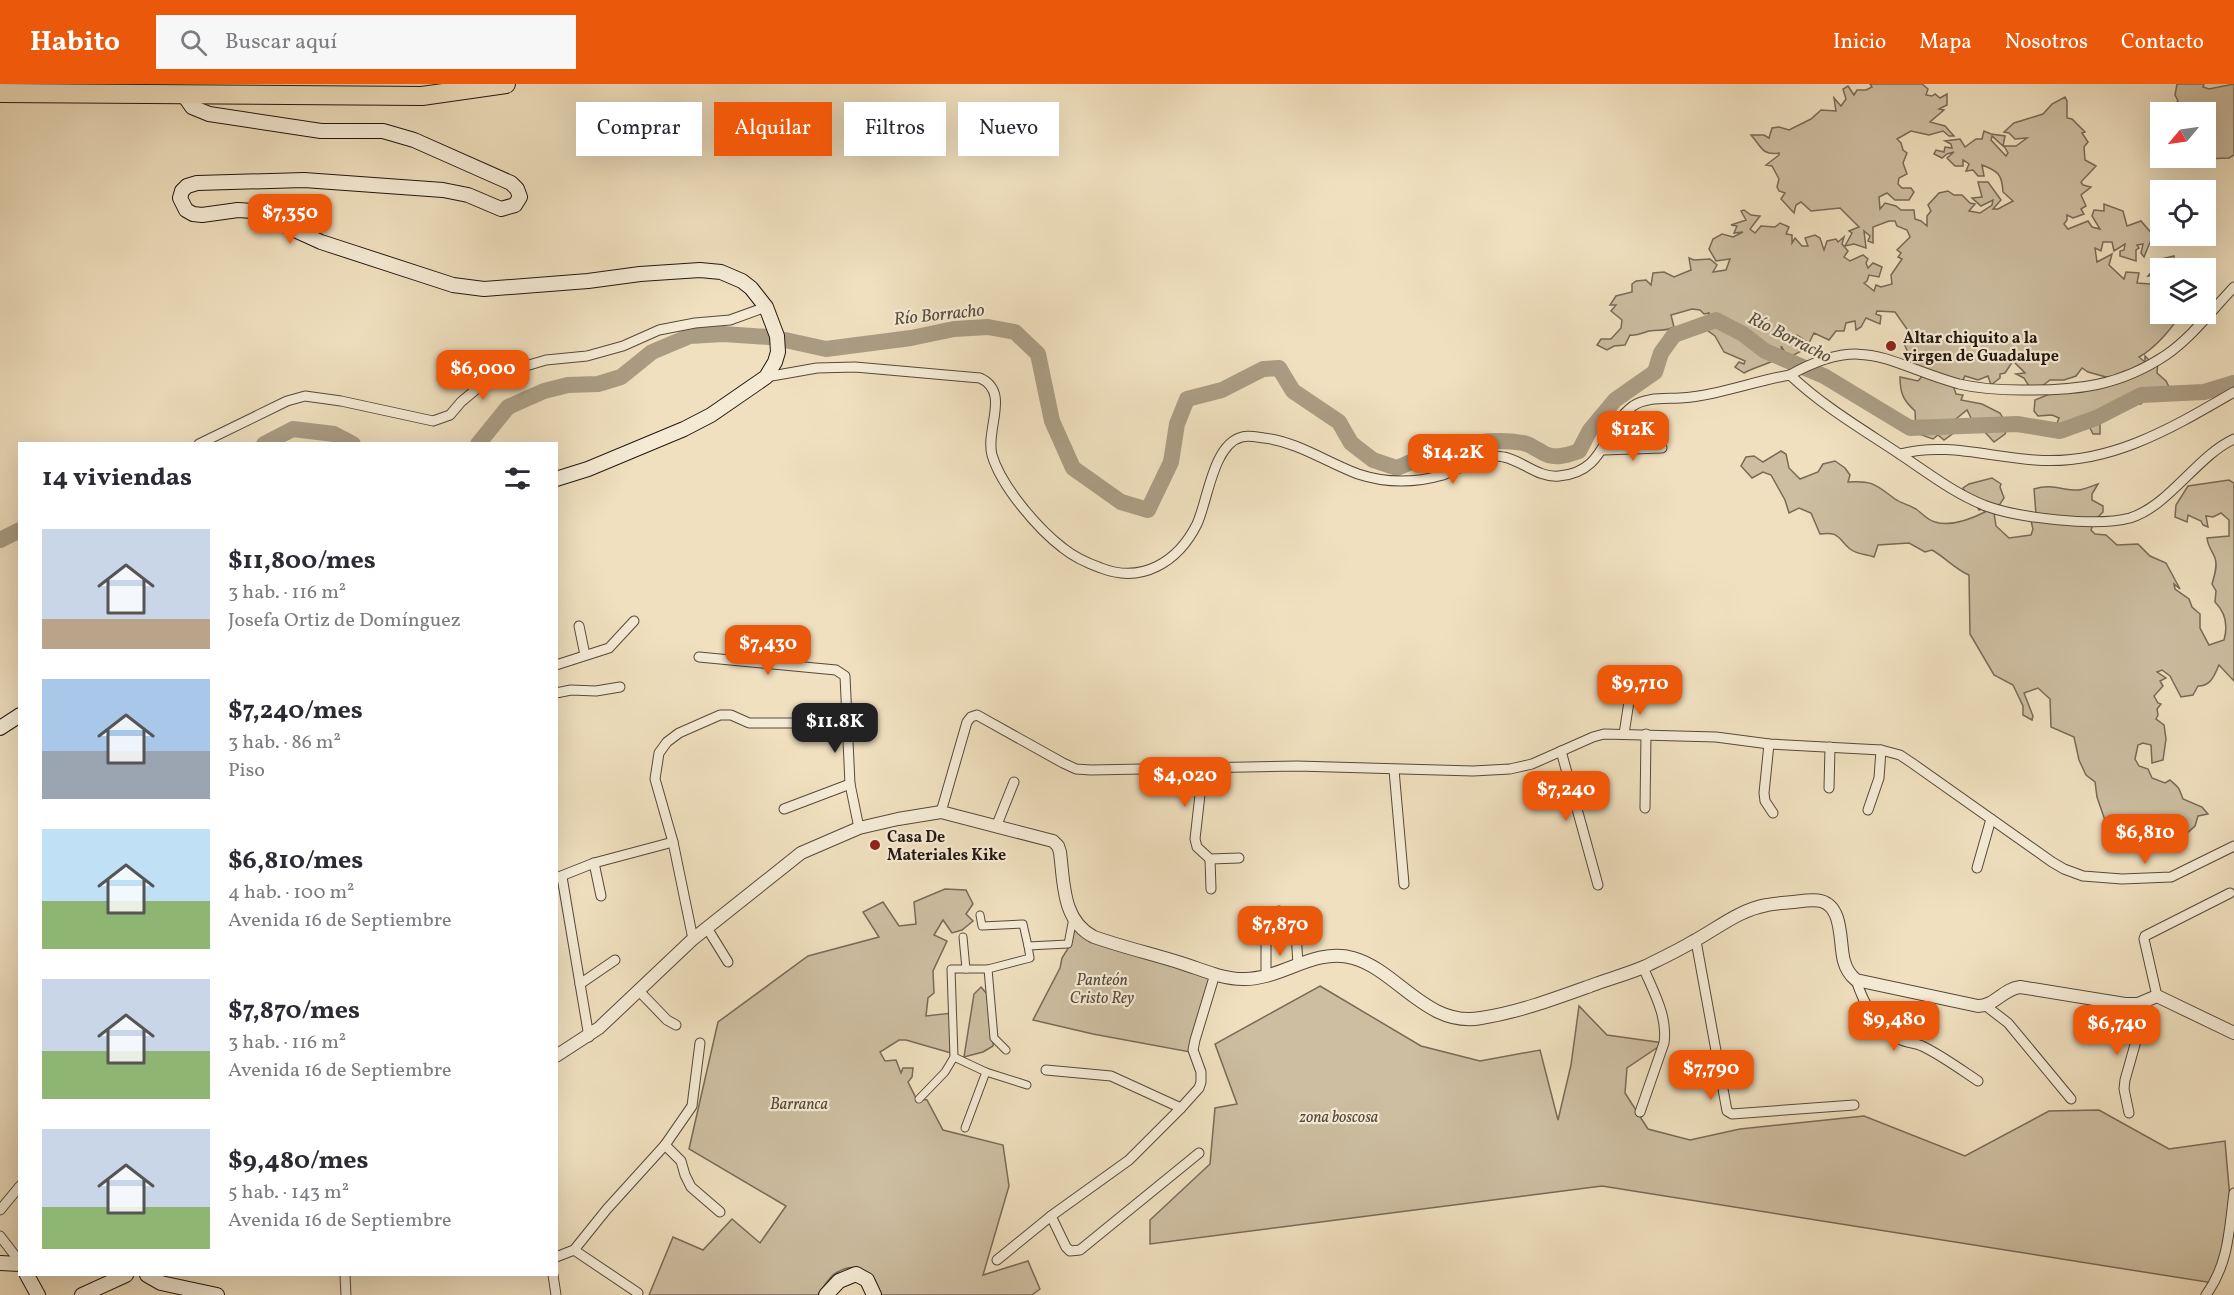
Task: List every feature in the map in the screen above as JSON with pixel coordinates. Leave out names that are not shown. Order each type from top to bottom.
[{"type":"highway","points":[[0,93],[422,96],[506,84]]},
{"type":"main road","points":[[185,97],[192,107],[209,114],[321,131],[383,131],[414,140],[512,183],[520,196],[515,205],[501,209],[468,195],[443,190],[304,180],[224,181],[197,183],[187,186],[182,191],[180,198],[182,204],[193,214],[253,211],[321,242],[453,285],[484,289],[700,270],[721,272],[752,288],[766,307],[775,327],[778,352],[766,377],[711,415],[684,429],[588,469],[558,478]]},
{"type":"main road","points":[[0,728],[18,716]]},
{"type":"main road","points":[[0,1263],[18,1263]]},
{"type":"main road","points":[[826,1295],[839,1281],[856,1274],[867,1280],[874,1295]]},
{"type":"main road","points":[[28,1276],[38,1295]]},
{"type":"main road","points":[[91,1293],[124,1276]]},
{"type":"main road","points":[[149,1276],[161,1283],[217,1295]]},
{"type":"street","points":[[766,377],[804,369],[855,367],[980,378],[988,382],[995,390],[997,399],[991,433],[992,453],[999,472],[1019,502],[1063,548],[1082,561],[1104,570],[1137,574],[1158,567],[1179,550],[1197,525],[1221,454],[1230,443],[1243,436],[1278,440],[1301,447],[1359,474],[1394,481],[1417,480],[1441,475],[1493,457],[1504,457],[1546,476],[1558,477],[1589,466],[1603,450],[1622,417],[1634,406],[1647,400],[1693,397],[1790,375],[1808,365],[1846,354],[1877,355],[1957,383],[1987,389],[2039,391],[2097,386],[2139,370],[2167,354],[2190,334],[2234,287]]},
{"type":"street","points":[[203,442],[287,401],[305,396],[341,401],[432,421],[450,415],[461,402],[492,376],[546,360],[587,356],[623,346],[659,330],[695,323],[730,320],[766,307]]},
{"type":"street","points":[[1790,375],[1820,402],[1947,485],[1986,506],[2026,515],[2108,521],[2131,517],[2147,509],[2175,488],[2215,450],[2234,439]]},
{"type":"street","points":[[1900,454],[1915,450],[1942,448],[2035,460],[2093,458],[2112,453],[2161,433],[2234,392]]},
{"type":"street","points":[[1603,450],[1662,448]]},
{"type":"street","points":[[558,664],[609,648],[634,621]]},
{"type":"street","points":[[579,626],[585,655]]},
{"type":"street","points":[[699,657],[836,670],[845,676],[850,784],[859,828]]},
{"type":"street","points":[[558,693],[571,690],[596,691],[620,687]]},
{"type":"street","points":[[1624,734],[1630,695]]},
{"type":"street","points":[[693,939],[673,842],[658,792],[655,767],[659,753],[667,742],[680,733],[720,715],[731,715],[748,723],[796,723],[847,727]]},
{"type":"street","points":[[941,812],[967,722],[971,717],[977,715],[1063,763],[1076,769],[1091,771],[1297,766],[1395,770],[1510,769],[1532,764],[1593,737],[1624,734],[1716,737],[1769,744],[1881,750],[1900,755],[2064,870],[2083,876],[2122,879],[2163,878],[2181,872],[2234,846]]},
{"type":"street","points":[[1645,808],[1646,734]]},
{"type":"street","points":[[1769,744],[1764,793],[1765,801],[1773,813]]},
{"type":"street","points":[[1829,788],[1830,747]]},
{"type":"street","points":[[1868,810],[1879,778],[1881,750]]},
{"type":"street","points":[[1561,751],[1598,885]]},
{"type":"street","points":[[1203,768],[1195,839],[1197,847],[1210,859],[1239,858]]},
{"type":"street","points":[[1395,770],[1404,884]]},
{"type":"street","points":[[996,826],[1014,782]]},
{"type":"street","points":[[783,809],[850,784]]},
{"type":"street","points":[[558,1055],[589,1037],[693,939],[801,853],[859,828],[941,812],[1046,838],[1058,846],[1065,895],[1073,918],[1083,932],[1094,937],[1215,974],[1243,979],[1266,976],[1319,958],[1338,956],[1354,958],[1371,966],[1419,1001],[1439,1012],[1459,1018],[1478,1019],[1544,1002],[1643,967],[1696,940],[1714,927],[1765,905],[1822,901],[1831,907],[1837,917],[1844,962],[1856,980],[1868,1010],[1896,1038],[1929,1050],[1978,1082]]},
{"type":"street","points":[[1977,867],[1991,819]]},
{"type":"street","points":[[589,1037],[559,877],[594,863],[673,842]]},
{"type":"street","points":[[1210,859],[1211,889]]},
{"type":"street","points":[[594,863],[601,896]]},
{"type":"street","points":[[2129,1113],[2124,1089],[2125,1080],[2152,999],[2144,939],[2148,933],[2230,893]]},
{"type":"street","points":[[1279,911],[1295,915],[1298,965]]},
{"type":"street","points":[[920,1099],[945,1072],[954,1057],[951,969],[988,969],[1030,958],[1023,924],[982,926],[980,915]]},
{"type":"street","points":[[1028,946],[1068,944],[1073,918]]},
{"type":"street","points":[[707,928],[728,962]]},
{"type":"street","points":[[963,937],[966,969]]},
{"type":"street","points":[[1266,937],[1266,976]]},
{"type":"street","points":[[1696,940],[1727,1111],[1732,1114],[1854,1106]]},
{"type":"street","points":[[580,984],[615,960]]},
{"type":"street","points":[[1640,1112],[1666,1032],[1663,1016],[1643,967]]},
{"type":"street","points":[[988,969],[994,1038],[1006,1050]]},
{"type":"street","points":[[997,1260],[1052,1216],[1129,1160],[1198,1088],[1201,1082],[1201,1072],[1193,1050],[1215,974]]},
{"type":"street","points":[[1856,980],[1986,1006],[2008,1023],[2071,1099]]},
{"type":"street","points":[[1986,1006],[2012,988],[2020,987],[2125,1004],[2152,999],[2234,1033]]},
{"type":"street","points":[[638,990],[667,1020],[676,1025]]},
{"type":"street","points":[[558,1256],[574,1250],[607,1209],[665,1145],[692,1106],[700,1043]]},
{"type":"street","points":[[954,1057],[986,1072],[1027,1085]]},
{"type":"street","points":[[1046,1070],[1112,1076],[1181,1108]]},
{"type":"street","points":[[965,1128],[986,1072]]},
{"type":"street","points":[[665,1145],[681,1161],[691,1187],[720,1212]]},
{"type":"street","points":[[1052,1216],[1066,1247],[1070,1251],[1080,1250],[1199,1153]]},
{"type":"street","points":[[0,1210],[18,1188]]},
{"type":"street","points":[[2206,1295],[2218,1275],[2227,1250],[2234,1193]]},
{"type":"street","points":[[0,1236],[18,1260]]},
{"type":"street","points":[[574,1250],[638,1293]]},
{"type":"street","points":[[345,1276],[346,1295]]},
{"type":"street","points":[[553,1276],[556,1295]]},
{"type":"green space","points":[[1870,84],[1922,84],[1928,89],[1926,95],[1935,94],[1940,98],[1947,94],[1947,105],[1939,109],[1944,110],[1930,122],[1945,126],[1954,136],[1949,136],[1943,131],[1929,135],[1911,131],[1897,139],[1907,153],[1903,163],[1907,174],[1899,178],[1898,184],[1902,188],[1911,188],[1914,192],[1909,200],[1895,200],[1887,193],[1879,197],[1880,209],[1885,203],[1901,210],[1914,210],[1915,219],[1927,226],[1927,216],[1931,211],[1928,205],[1939,193],[1948,191],[1954,195],[1962,195],[1970,203],[1975,204],[1969,211],[1980,213],[1992,205],[1993,200],[1981,206],[1972,198],[1982,197],[1978,182],[1988,182],[2001,200],[1993,209],[1998,209],[2013,201],[2003,192],[2002,181],[1992,169],[1982,165],[1984,176],[1978,176],[1973,170],[1966,171],[1969,164],[1963,160],[1963,166],[1955,166],[1947,158],[1954,152],[1942,158],[1934,154],[1936,150],[1944,152],[1945,147],[1952,148],[1951,144],[1945,141],[1960,139],[1965,147],[1976,139],[1982,139],[1984,131],[2005,136],[2003,146],[1992,136],[1991,140],[2006,156],[2008,153],[2004,146],[2016,146],[2027,138],[2015,139],[2009,133],[2004,132],[2014,123],[2043,114],[2052,104],[2065,97],[2067,118],[2072,119],[2085,132],[2082,133],[2088,142],[2084,147],[2085,160],[2096,166],[2081,182],[2091,187],[2081,195],[2086,206],[2081,209],[2084,214],[2073,218],[2067,215],[2064,224],[2068,229],[2088,221],[2092,227],[2100,229],[2092,216],[2094,210],[2104,211],[2104,204],[2123,211],[2127,226],[2141,221],[2150,232],[2150,242],[2144,257],[2141,253],[2143,244],[2137,245],[2139,248],[2136,250],[2136,261],[2120,256],[2120,251],[2124,250],[2125,244],[2114,251],[2112,242],[2103,242],[2101,251],[2095,248],[2097,262],[2112,254],[2109,265],[2124,279],[2126,272],[2139,273],[2137,283],[2150,284],[2150,324],[2174,324],[2151,349],[2139,357],[2145,362],[2145,356],[2150,361],[2158,361],[2157,373],[2166,381],[2171,391],[2148,396],[2141,404],[2110,404],[2100,416],[2100,434],[2093,434],[2086,420],[2078,422],[2063,435],[2055,429],[2059,418],[2052,415],[2038,416],[2034,411],[2035,400],[2057,391],[2097,387],[2106,377],[2082,368],[2076,376],[2064,380],[2050,380],[2042,386],[2029,386],[2024,378],[2016,374],[2025,373],[2013,361],[2005,373],[2000,374],[2000,378],[1991,385],[1988,376],[1978,380],[1965,376],[1961,384],[1953,385],[1956,394],[1963,395],[1961,400],[1982,404],[2000,413],[2008,427],[2005,434],[1994,442],[1974,424],[1967,410],[1956,419],[1955,425],[1962,427],[1944,440],[1938,435],[1933,439],[1916,433],[1915,411],[1903,396],[1900,377],[1918,381],[1925,373],[1911,360],[1903,342],[1909,332],[1895,312],[1877,311],[1876,314],[1881,316],[1880,324],[1866,318],[1861,327],[1856,330],[1855,321],[1846,323],[1844,331],[1836,331],[1829,340],[1814,333],[1809,343],[1797,335],[1794,341],[1802,343],[1805,349],[1792,356],[1786,354],[1781,346],[1783,356],[1744,373],[1735,367],[1739,362],[1744,364],[1745,361],[1724,352],[1715,336],[1704,328],[1709,313],[1704,314],[1700,310],[1692,309],[1671,315],[1674,327],[1630,335],[1625,345],[1614,346],[1607,350],[1597,345],[1601,339],[1611,339],[1621,328],[1622,320],[1611,311],[1616,305],[1610,305],[1616,296],[1632,292],[1632,284],[1636,281],[1646,280],[1651,285],[1653,273],[1664,272],[1674,277],[1691,270],[1689,258],[1710,259],[1717,265],[1713,272],[1726,270],[1730,259],[1716,261],[1709,249],[1713,239],[1722,234],[1733,237],[1743,232],[1734,233],[1737,226],[1731,225],[1746,220],[1741,211],[1744,210],[1751,215],[1760,216],[1750,229],[1755,233],[1761,226],[1775,227],[1780,223],[1789,227],[1786,234],[1792,235],[1792,243],[1795,238],[1802,246],[1808,246],[1805,238],[1815,235],[1820,238],[1824,250],[1827,241],[1836,239],[1838,242],[1844,237],[1842,244],[1848,251],[1844,257],[1850,261],[1863,255],[1868,259],[1866,263],[1868,268],[1873,263],[1882,267],[1879,277],[1869,275],[1864,283],[1874,291],[1876,285],[1881,287],[1892,284],[1891,275],[1902,259],[1898,257],[1901,253],[1897,250],[1910,237],[1907,230],[1897,226],[1895,221],[1889,221],[1873,227],[1873,243],[1868,241],[1870,236],[1864,231],[1866,248],[1854,244],[1845,246],[1852,233],[1849,231],[1859,227],[1840,208],[1811,211],[1801,202],[1796,205],[1794,213],[1781,199],[1785,193],[1779,191],[1777,187],[1779,179],[1772,166],[1766,165],[1779,153],[1765,152],[1751,135],[1764,135],[1769,138],[1772,128],[1779,127],[1789,130],[1811,119],[1821,110],[1836,111],[1834,98],[1841,106],[1846,99],[1843,89],[1848,86],[1854,95],[1857,90],[1872,87]]},
{"type":"green space","points":[[2177,84],[2204,84],[2203,87],[2209,89],[2234,84],[2234,155],[2229,158],[2216,158],[2216,102],[2177,102],[2175,95]]},
{"type":"green space","points":[[1781,451],[1786,454],[1789,468],[1800,479],[1818,472],[1823,464],[1835,461],[1850,475],[1848,482],[1874,484],[1930,520],[1948,524],[1961,522],[1985,512],[1982,509],[1979,510],[1963,488],[1969,484],[1992,478],[2001,484],[2004,498],[1994,513],[1996,526],[2009,538],[2031,535],[2033,529],[2031,521],[2036,514],[2034,489],[2052,487],[2079,490],[2098,484],[2092,494],[2092,500],[2103,506],[2103,512],[2094,521],[2091,530],[2095,534],[2106,535],[2117,545],[2138,544],[2150,556],[2166,563],[2180,589],[2174,584],[2175,589],[2189,599],[2192,607],[2200,614],[2200,628],[2209,645],[2224,640],[2226,625],[2224,615],[2215,602],[2216,591],[2212,584],[2216,561],[2207,538],[2229,536],[2229,520],[2221,513],[2213,517],[2206,516],[2208,527],[2188,515],[2187,522],[2175,517],[2176,505],[2188,486],[2229,480],[2234,483],[2234,681],[2219,665],[2209,682],[2198,686],[2193,695],[2181,697],[2170,676],[2162,670],[2157,672],[2166,678],[2160,681],[2163,686],[2154,696],[2161,704],[2157,709],[2156,719],[2164,725],[2166,739],[2163,760],[2152,763],[2151,745],[2143,743],[2138,745],[2135,759],[2139,766],[2148,769],[2152,778],[2165,783],[2170,780],[2178,788],[2183,799],[2202,807],[2208,814],[2198,816],[2195,826],[2184,836],[2164,834],[2136,844],[2128,836],[2108,829],[2097,797],[2095,782],[2086,775],[2079,760],[2074,737],[2051,727],[2050,699],[2038,688],[2024,693],[2033,716],[2032,720],[2023,715],[2023,706],[2013,685],[1994,675],[1970,634],[1969,575],[1932,550],[1925,552],[1909,543],[1878,545],[1874,557],[1853,551],[1835,535],[1820,534],[1811,513],[1799,508],[1789,513],[1785,500],[1771,475],[1763,472],[1752,478],[1741,466],[1746,457],[1754,456],[1763,462]]},
{"type":"green space","name":"Barranca","points":[[945,889],[966,890],[973,904],[966,914],[973,921],[962,930],[952,933],[943,920],[934,935],[947,941],[933,971],[934,993],[928,998],[926,1016],[952,1013],[951,1053],[906,1040],[899,1040],[880,1052],[885,1061],[896,1060],[901,1073],[903,1068],[913,1068],[912,1077],[908,1082],[916,1098],[927,1100],[943,1130],[1003,1145],[1009,1186],[983,1275],[1028,1261],[1040,1289],[1032,1295],[876,1295],[867,1275],[857,1268],[851,1268],[833,1275],[818,1295],[649,1295],[673,1237],[703,1250],[732,1219],[760,1243],[786,1206],[689,1149],[718,1022],[808,956],[879,937],[863,912],[883,902],[899,926],[916,924],[914,902]]},
{"type":"green space","name":"Panteón Cristo Rey","points":[[1074,928],[1212,974],[1190,1052],[1033,1020],[1072,942]]},
{"type":"green space","name":"zona boscosa","points":[[1320,986],[1421,1046],[1480,1061],[1540,1050],[1558,1120],[1571,1065],[1579,1006],[1607,1035],[1664,1043],[1627,1068],[1625,1093],[1648,1129],[1690,1140],[1740,1129],[1864,1116],[1965,1156],[2049,1111],[2099,1110],[2169,1149],[2225,1141],[2232,1222],[2213,1283],[1602,1186],[1150,1244],[1150,1220],[1210,1164],[1215,1108],[1237,1104],[1215,1044]]},
{"type":"green space","points":[[981,987],[994,1002],[993,1046],[983,1052],[964,1057],[974,994]]},
{"type":"waterway","name":"Río Borracho","points":[[785,340],[826,349],[911,338],[954,329],[988,327],[1015,332],[1038,354],[1052,421],[1073,468],[1121,502],[1148,510],[1171,462],[1177,424],[1187,399],[1222,390],[1263,369],[1279,368],[1293,391],[1339,422],[1351,443],[1373,460],[1397,468],[1458,446],[1491,441],[1525,444],[1550,456],[1564,456],[1579,451],[1590,430],[1615,400],[1655,372],[1661,353],[1674,335],[1716,320],[1743,334],[1765,351],[1824,376],[1910,428],[2017,424],[2060,431],[2096,418],[2141,395],[2204,392],[2234,383]]},
{"type":"waterway","name":"Río Borracho","points":[[480,442],[508,407],[544,391],[568,385],[598,384],[621,377],[652,352],[690,336],[723,334],[769,337]]},
{"type":"waterway","name":"Río Borracho","points":[[268,442],[293,429],[334,434],[349,442]]},
{"type":"waterway","name":"Río Borracho","points":[[0,540],[18,531]]},
{"type":"place","name":"Altar chiquito a la virgen de Guadalupe","points":[[1891,346]]},
{"type":"place","name":"Casa De Materiales Kike","points":[[875,845]]}]
